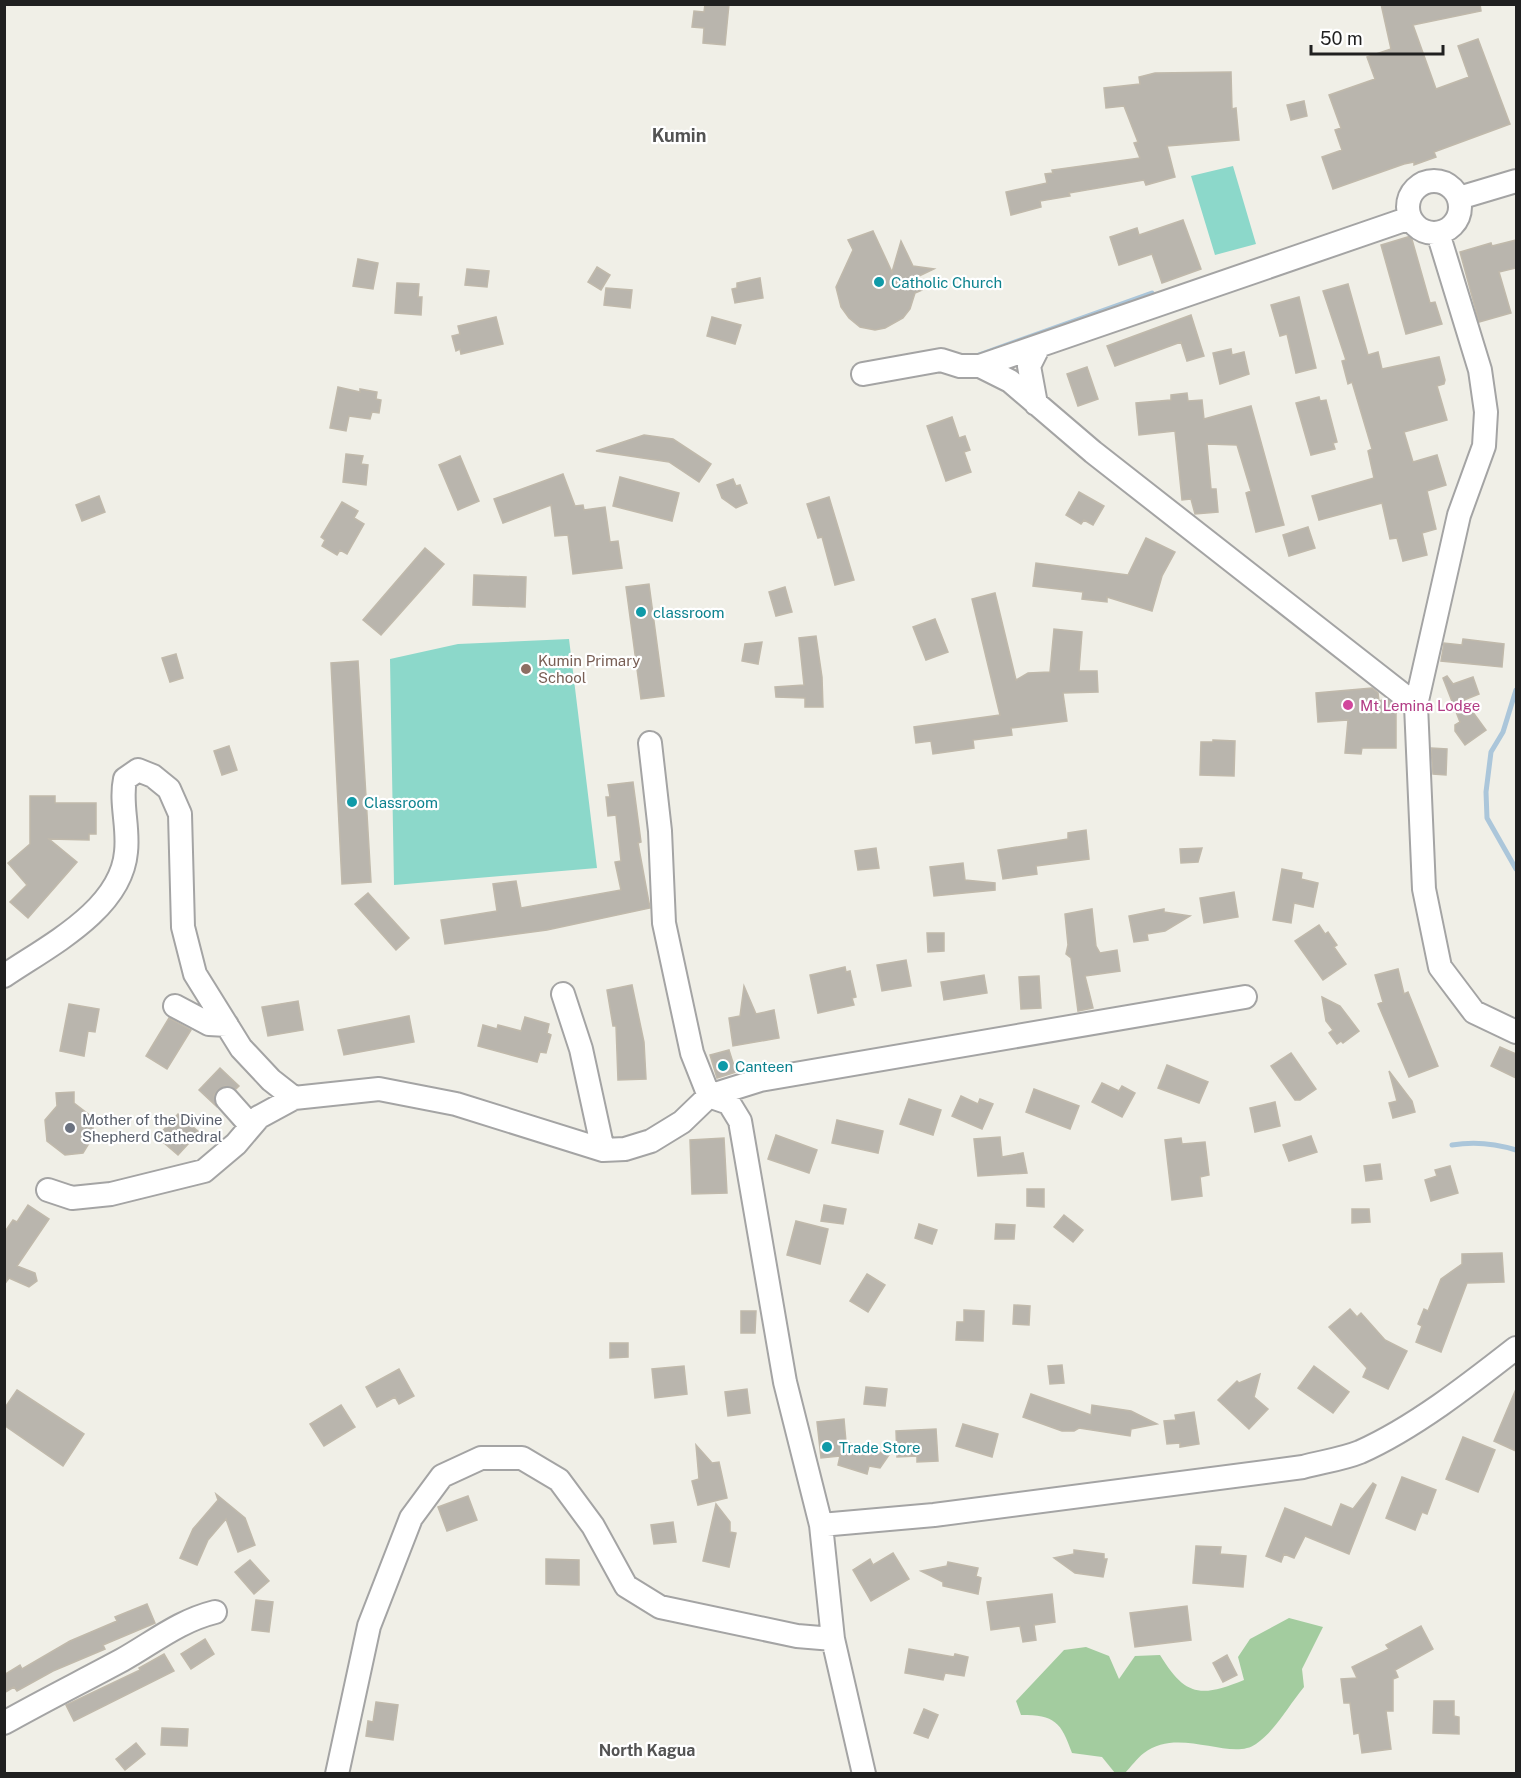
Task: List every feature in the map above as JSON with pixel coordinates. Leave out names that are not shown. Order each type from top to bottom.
[{"type":"street","points":[[1432,180],[1449,185],[1459,198],[1459,217],[1454,225],[1438,234],[1422,231],[1410,218],[1408,201],[1417,187],[1424,182],[1432,180]]},
{"type":"street","points":[[1459,198],[1516,181]]},
{"type":"street","points":[[863,375],[941,360],[960,366],[980,366],[1130,323],[1410,218]]},
{"type":"street","points":[[1438,234],[1480,369],[1486,412],[1484,446],[1459,515],[1416,705],[1424,889],[1440,967],[1474,1012],[1516,1032]]},
{"type":"street","points":[[1036,404],[1029,366],[1038,348]]},
{"type":"street","points":[[980,366],[1010,381],[1093,452],[1416,705]]},
{"type":"street","points":[[650,743],[660,831],[664,923],[692,1053],[709,1096],[729,1103],[740,1121],[785,1382],[821,1525],[833,1639],[864,1773]]},
{"type":"street","points":[[4,976],[103,904],[116,888],[123,873],[126,851],[126,813],[122,793],[125,779],[138,770],[153,776],[169,789],[180,814],[183,927],[195,974],[241,1048],[271,1080],[294,1098]]},
{"type":"street","points":[[563,994],[581,1049],[603,1150]]},
{"type":"street","points":[[48,1190],[72,1198],[111,1194],[204,1171],[236,1144],[259,1117],[294,1098],[379,1089],[456,1104],[603,1150],[625,1149],[651,1141],[682,1122],[709,1096],[760,1080],[1245,997]]},
{"type":"street","points":[[175,1006],[209,1024],[227,1025]]},
{"type":"street","points":[[227,1099],[251,1126]]},
{"type":"street","points":[[821,1525],[933,1515],[1303,1467],[1359,1452],[1404,1429],[1449,1396],[1460,1391],[1516,1348]]},
{"type":"street","points":[[337,1773],[369,1626],[411,1518],[442,1476],[481,1458],[522,1458],[559,1480],[593,1526],[626,1586],[660,1607],[797,1636],[833,1639]]},
{"type":"street","points":[[4,1722],[124,1658],[169,1629],[215,1612]]},
{"type":"green space","points":[[1289,1618],[1323,1627],[1302,1669],[1304,1687],[1263,1739],[1245,1748],[1233,1749],[1173,1743],[1158,1746],[1144,1753],[1125,1773],[1115,1773],[1102,1757],[1072,1753],[1064,1734],[1055,1722],[1033,1715],[1021,1715],[1016,1701],[1064,1650],[1086,1647],[1109,1656],[1119,1679],[1135,1656],[1160,1655],[1177,1679],[1186,1686],[1205,1691],[1229,1686],[1244,1680],[1238,1657],[1250,1639]]},
{"type":"shaded area","points":[[1233,166],[1256,244],[1215,255],[1191,176]]},
{"type":"shaded area","points":[[569,639],[597,868],[394,885],[390,659],[458,644]]},
{"type":"building","points":[[705,4],[729,4],[725,45],[703,43],[704,28],[692,27],[694,11],[704,12]]},
{"type":"building","points":[[1381,4],[1480,4],[1481,11],[1413,25],[1436,89],[1469,77],[1458,46],[1478,39],[1510,124],[1434,152],[1436,157],[1414,165],[1414,162],[1404,164],[1333,189],[1322,157],[1342,150],[1335,130],[1341,128],[1329,95],[1375,79],[1367,57],[1391,49]]},
{"type":"building","points":[[1231,72],[1232,109],[1236,108],[1239,140],[1167,146],[1175,177],[1146,185],[1144,180],[1069,193],[1070,196],[1040,201],[1041,207],[1011,215],[1006,192],[1047,183],[1045,174],[1053,173],[1052,170],[1140,158],[1134,143],[1138,142],[1124,106],[1106,108],[1104,88],[1140,84],[1139,77],[1155,73]]},
{"type":"building","points":[[1304,101],[1307,116],[1291,120],[1287,105]]},
{"type":"building","points":[[1183,220],[1201,269],[1162,283],[1152,254],[1119,265],[1110,237],[1137,228],[1139,235]]},
{"type":"building","name":"Catholic Church","points":[[873,231],[892,272],[901,241],[913,266],[934,269],[917,277],[922,290],[915,293],[910,309],[903,318],[885,328],[875,330],[860,327],[849,318],[841,307],[836,287],[853,250],[848,240]]},
{"type":"building","points":[[1411,236],[1430,303],[1435,302],[1442,324],[1406,334],[1381,245]]},
{"type":"building","points":[[1516,240],[1516,268],[1499,272],[1511,313],[1479,322],[1460,252],[1491,243],[1492,246]]},
{"type":"building","points":[[358,259],[378,263],[373,289],[353,286]]},
{"type":"building","points":[[597,267],[610,275],[601,290],[588,282]]},
{"type":"building","points":[[467,269],[489,271],[487,287],[465,285]]},
{"type":"building","points":[[760,278],[763,298],[735,303],[732,289],[737,288],[737,283]]},
{"type":"building","points":[[397,283],[419,284],[418,297],[422,297],[421,315],[395,313]]},
{"type":"building","points":[[1348,284],[1368,355],[1378,352],[1382,369],[1439,357],[1445,380],[1444,384],[1437,386],[1447,420],[1404,432],[1413,462],[1437,455],[1446,485],[1427,491],[1436,529],[1422,533],[1427,555],[1403,561],[1397,538],[1390,539],[1382,503],[1319,520],[1312,496],[1374,478],[1368,451],[1372,449],[1352,382],[1348,384],[1342,361],[1346,360],[1323,291]]},
{"type":"building","points":[[606,288],[632,290],[630,308],[604,305]]},
{"type":"building","points":[[1299,297],[1316,368],[1296,373],[1287,334],[1280,336],[1271,305]]},
{"type":"building","points":[[1191,315],[1204,356],[1187,361],[1181,342],[1115,366],[1107,346]]},
{"type":"building","points":[[496,317],[503,344],[461,354],[460,349],[456,351],[452,336],[460,334],[458,326]]},
{"type":"building","points":[[712,317],[741,325],[735,344],[707,336]]},
{"type":"building","points":[[1231,349],[1232,355],[1244,352],[1249,374],[1220,384],[1213,353]]},
{"type":"building","points":[[1087,367],[1098,399],[1078,406],[1067,374]]},
{"type":"building","points":[[338,387],[360,392],[360,389],[377,392],[376,399],[381,400],[379,413],[372,412],[370,419],[349,416],[346,431],[330,428]]},
{"type":"building","points":[[1187,393],[1188,401],[1202,400],[1204,419],[1251,406],[1284,525],[1256,532],[1246,493],[1251,491],[1237,445],[1207,444],[1211,489],[1216,489],[1218,512],[1195,514],[1191,499],[1182,500],[1175,431],[1139,435],[1136,403],[1171,400],[1171,395]]},
{"type":"building","points":[[1319,397],[1320,401],[1326,400],[1337,442],[1333,443],[1335,449],[1311,455],[1296,403]]},
{"type":"building","points":[[952,417],[959,438],[965,436],[970,450],[964,452],[971,472],[946,481],[927,426]]},
{"type":"building","points":[[644,435],[673,439],[711,464],[699,482],[669,462],[596,451]]},
{"type":"building","points":[[346,454],[363,456],[361,464],[368,465],[366,485],[343,482]]},
{"type":"building","points":[[460,456],[479,501],[458,510],[439,465]]},
{"type":"building","points":[[563,474],[575,506],[583,505],[584,510],[605,507],[610,542],[618,541],[622,568],[573,574],[568,535],[555,536],[551,505],[503,523],[494,499]]},
{"type":"building","points":[[620,477],[679,493],[672,521],[613,506]]},
{"type":"building","points":[[733,479],[736,486],[740,485],[747,503],[736,508],[722,498],[717,485]]},
{"type":"building","points":[[1079,492],[1104,506],[1093,525],[1084,520],[1081,524],[1066,515]]},
{"type":"building","points":[[99,496],[105,512],[82,521],[76,505]]},
{"type":"building","points":[[829,497],[854,580],[835,585],[822,537],[818,538],[807,504]]},
{"type":"building","points":[[342,502],[358,511],[354,518],[364,524],[347,554],[340,550],[337,555],[322,546],[325,540],[321,537]]},
{"type":"building","points":[[1308,527],[1315,548],[1289,556],[1283,535]]},
{"type":"building","points":[[1146,538],[1175,552],[1162,576],[1152,611],[1107,597],[1107,602],[1082,599],[1083,592],[1033,586],[1036,563],[1128,575]]},
{"type":"building","points":[[425,548],[444,564],[381,635],[363,620]]},
{"type":"building","points":[[474,575],[526,577],[525,607],[473,605]]},
{"type":"building","points":[[649,584],[664,696],[641,699],[626,587]]},
{"type":"building","points":[[785,587],[792,612],[776,616],[769,592]]},
{"type":"building","points":[[995,593],[1016,680],[1028,673],[1050,672],[1054,629],[1082,632],[1079,671],[1097,671],[1098,692],[1063,693],[1067,721],[1011,728],[1012,735],[973,740],[974,748],[933,754],[931,741],[916,743],[914,727],[1000,715],[972,599]]},
{"type":"building","points":[[935,619],[948,652],[926,660],[913,627]]},
{"type":"building","points":[[816,636],[822,677],[823,707],[805,707],[805,698],[776,697],[775,687],[804,685],[799,638]]},
{"type":"building","points":[[1463,639],[1504,644],[1502,667],[1441,661],[1444,643],[1462,645]]},
{"type":"building","points":[[762,642],[758,664],[742,661],[745,644]]},
{"type":"building","points":[[176,654],[183,678],[170,682],[162,658]]},
{"type":"building","points":[[358,661],[371,882],[342,884],[331,663]]},
{"type":"building","points":[[1447,676],[1453,684],[1473,677],[1479,694],[1464,700],[1486,730],[1465,745],[1455,731],[1455,725],[1460,722],[1443,678]]},
{"type":"building","points":[[1372,688],[1378,693],[1379,701],[1386,699],[1396,706],[1396,748],[1362,748],[1361,754],[1345,753],[1348,720],[1318,722],[1316,693]]},
{"type":"building","points":[[1213,740],[1235,741],[1234,776],[1200,775],[1201,742],[1213,742]]},
{"type":"building","points":[[229,746],[237,770],[222,775],[214,751]]},
{"type":"building","points":[[1431,748],[1447,749],[1446,775],[1433,774]]},
{"type":"building","points":[[633,782],[641,842],[638,843],[650,908],[547,930],[445,944],[441,920],[497,911],[493,884],[516,881],[521,908],[621,890],[615,862],[621,861],[616,815],[608,816],[606,797],[610,797],[608,785]]},
{"type":"building","points":[[30,796],[55,796],[55,803],[96,803],[96,834],[89,834],[89,840],[49,839],[77,862],[28,918],[10,902],[27,885],[8,863],[30,844]]},
{"type":"building","points":[[1086,830],[1089,859],[1036,866],[1037,874],[1003,879],[998,850],[1068,839],[1068,833]]},
{"type":"building","points":[[876,848],[879,868],[858,870],[855,851]]},
{"type":"building","points":[[1202,848],[1198,862],[1181,863],[1180,849]]},
{"type":"building","points":[[963,863],[965,880],[995,883],[995,890],[934,896],[930,867]]},
{"type":"building","points":[[1282,869],[1302,873],[1301,879],[1318,883],[1313,907],[1294,903],[1291,923],[1273,920]]},
{"type":"building","points":[[1234,892],[1238,917],[1204,923],[1200,898]]},
{"type":"building","points":[[368,893],[409,938],[396,950],[355,904]]},
{"type":"building","points":[[1092,909],[1096,946],[1100,953],[1117,950],[1120,971],[1085,976],[1093,1008],[1078,1011],[1071,958],[1066,954],[1068,945],[1065,914]]},
{"type":"building","points":[[1164,909],[1164,912],[1190,916],[1165,931],[1147,934],[1148,940],[1134,942],[1129,916]]},
{"type":"building","points":[[1319,925],[1325,934],[1328,932],[1337,945],[1334,947],[1346,964],[1323,980],[1295,941]]},
{"type":"building","points":[[927,933],[944,933],[944,951],[928,952]]},
{"type":"building","points":[[906,960],[911,986],[882,991],[877,965]]},
{"type":"building","points":[[845,967],[846,972],[850,971],[856,997],[852,998],[854,1005],[818,1013],[810,975]]},
{"type":"building","points":[[1398,969],[1404,994],[1408,992],[1438,1066],[1409,1077],[1378,1004],[1383,1002],[1375,975]]},
{"type":"building","points":[[984,975],[987,993],[944,1000],[941,982]]},
{"type":"building","points":[[1039,976],[1041,1008],[1021,1009],[1019,977]]},
{"type":"building","points":[[632,985],[644,1042],[646,1079],[618,1080],[616,1026],[613,1026],[607,990]]},
{"type":"building","points":[[744,986],[756,1014],[774,1010],[779,1038],[733,1046],[729,1018],[740,1016]]},
{"type":"building","points":[[1322,997],[1340,1006],[1359,1031],[1343,1043],[1341,1041],[1337,1044],[1329,1033],[1333,1030],[1326,1021]]},
{"type":"building","points":[[298,1001],[303,1030],[268,1036],[262,1007]]},
{"type":"building","points":[[69,1004],[99,1009],[95,1032],[88,1031],[84,1056],[60,1051]]},
{"type":"building","points":[[409,1016],[414,1042],[344,1055],[338,1030]]},
{"type":"building","points":[[525,1017],[549,1024],[547,1033],[551,1035],[546,1053],[540,1052],[537,1062],[478,1046],[483,1025],[497,1029],[498,1025],[521,1031]]},
{"type":"building","points":[[169,1018],[191,1030],[167,1069],[146,1056]]},
{"type":"building","points":[[1500,1047],[1516,1054],[1516,1078],[1491,1066]]},
{"type":"building","name":"Canteen","points":[[729,1050],[736,1072],[717,1078],[710,1055]]},
{"type":"building","points":[[1291,1053],[1316,1089],[1300,1100],[1295,1100],[1271,1066]]},
{"type":"building","points":[[1167,1065],[1208,1082],[1199,1103],[1158,1088]]},
{"type":"building","points":[[220,1068],[239,1086],[236,1089],[225,1086],[219,1089],[214,1095],[216,1106],[199,1090]]},
{"type":"building","points":[[1389,1071],[1412,1101],[1415,1112],[1393,1118],[1389,1103],[1397,1101]]},
{"type":"building","points":[[1102,1083],[1119,1091],[1122,1086],[1135,1093],[1122,1117],[1092,1102]]},
{"type":"building","points":[[1034,1089],[1079,1106],[1070,1129],[1026,1112]]},
{"type":"building","name":"Mother of the Divine Shepherd Cathedral","points":[[74,1092],[74,1103],[92,1117],[94,1135],[83,1153],[65,1155],[47,1141],[45,1120],[57,1106],[56,1093]]},
{"type":"building","points":[[961,1096],[978,1104],[980,1099],[993,1104],[982,1129],[952,1116]]},
{"type":"building","points":[[909,1099],[941,1110],[933,1135],[900,1124]]},
{"type":"building","points":[[1275,1102],[1280,1126],[1255,1132],[1250,1108]]},
{"type":"building","points":[[178,1114],[199,1132],[178,1155],[157,1137]]},
{"type":"building","points":[[837,1120],[883,1131],[878,1153],[832,1143]]},
{"type":"building","points":[[776,1135],[817,1150],[809,1173],[768,1159]]},
{"type":"building","points":[[1311,1136],[1317,1152],[1289,1161],[1283,1145]]},
{"type":"building","points":[[1000,1137],[1002,1157],[1023,1153],[1027,1173],[978,1176],[974,1139]]},
{"type":"building","points":[[724,1138],[727,1193],[692,1194],[690,1140]]},
{"type":"building","points":[[1181,1138],[1182,1144],[1205,1142],[1209,1175],[1200,1177],[1202,1196],[1172,1200],[1165,1140]]},
{"type":"building","points":[[1380,1164],[1382,1179],[1366,1181],[1364,1166]]},
{"type":"building","points":[[1450,1166],[1458,1193],[1431,1201],[1425,1180],[1437,1176],[1435,1170]]},
{"type":"building","points":[[1027,1189],[1044,1189],[1044,1207],[1027,1206]]},
{"type":"building","points":[[28,1205],[49,1219],[17,1266],[35,1273],[37,1281],[29,1287],[9,1278],[4,1285],[4,1233],[13,1220],[17,1222]]},
{"type":"building","points":[[824,1205],[846,1209],[843,1224],[821,1221]]},
{"type":"building","points":[[1352,1209],[1369,1209],[1370,1222],[1352,1223]]},
{"type":"building","points":[[1064,1215],[1083,1230],[1073,1242],[1054,1227]]},
{"type":"building","points":[[796,1221],[828,1229],[820,1264],[787,1255]]},
{"type":"building","points":[[919,1224],[937,1230],[932,1244],[915,1238]]},
{"type":"building","points":[[996,1224],[1015,1225],[1014,1239],[995,1239]]},
{"type":"building","points":[[1502,1253],[1504,1282],[1467,1283],[1441,1352],[1416,1342],[1422,1326],[1418,1324],[1424,1309],[1428,1311],[1441,1279],[1462,1264],[1462,1254]]},
{"type":"building","points":[[867,1274],[885,1285],[868,1312],[850,1301]]},
{"type":"building","points":[[1014,1305],[1030,1306],[1029,1325],[1013,1324]]},
{"type":"building","points":[[1350,1309],[1357,1317],[1361,1313],[1385,1340],[1407,1351],[1388,1389],[1363,1377],[1367,1368],[1329,1327]]},
{"type":"building","points":[[964,1310],[984,1311],[983,1341],[956,1340],[957,1322],[964,1322]]},
{"type":"building","points":[[741,1311],[756,1311],[755,1333],[741,1333]]},
{"type":"building","points":[[610,1343],[628,1343],[628,1357],[610,1358]]},
{"type":"building","points":[[1062,1365],[1064,1383],[1050,1384],[1048,1366]]},
{"type":"building","points":[[684,1366],[687,1394],[655,1398],[652,1369]]},
{"type":"building","points":[[1314,1366],[1349,1392],[1333,1413],[1298,1388]]},
{"type":"building","points":[[399,1369],[414,1396],[399,1404],[395,1397],[377,1407],[366,1387]]},
{"type":"building","points":[[1260,1374],[1254,1397],[1268,1409],[1249,1429],[1218,1400],[1237,1381],[1239,1383]]},
{"type":"building","points":[[866,1387],[887,1389],[885,1406],[864,1404]]},
{"type":"building","points":[[747,1389],[750,1413],[728,1416],[725,1392]]},
{"type":"building","points":[[1516,1389],[1516,1451],[1494,1441]]},
{"type":"building","points":[[17,1390],[84,1434],[63,1466],[4,1425],[4,1409]]},
{"type":"building","points":[[1031,1394],[1091,1415],[1092,1405],[1131,1411],[1157,1424],[1131,1429],[1130,1436],[1079,1428],[1074,1431],[1062,1431],[1023,1417]]},
{"type":"building","points":[[341,1405],[355,1427],[324,1446],[310,1424]]},
{"type":"building","points":[[1194,1412],[1199,1444],[1180,1447],[1180,1443],[1167,1444],[1164,1421],[1176,1420],[1175,1415]]},
{"type":"building","points":[[844,1419],[846,1442],[889,1455],[880,1468],[869,1466],[867,1474],[838,1465],[840,1456],[821,1458],[817,1422]]},
{"type":"building","points":[[963,1424],[998,1434],[992,1457],[956,1446]]},
{"type":"building","points":[[936,1429],[938,1461],[917,1462],[917,1456],[897,1457],[896,1431]]},
{"type":"building","points":[[1463,1437],[1495,1450],[1478,1492],[1446,1479]]},
{"type":"building","points":[[696,1445],[712,1463],[719,1462],[727,1498],[698,1505],[692,1481],[699,1479]]},
{"type":"building","points":[[1402,1477],[1436,1490],[1427,1514],[1422,1512],[1415,1530],[1386,1518]]},
{"type":"building","points":[[1373,1483],[1376,1485],[1349,1554],[1305,1536],[1294,1558],[1284,1554],[1281,1562],[1266,1556],[1285,1508],[1332,1527],[1341,1504],[1353,1509]]},
{"type":"building","points":[[216,1494],[245,1518],[255,1545],[238,1552],[226,1519],[208,1540],[197,1565],[180,1558],[193,1529],[218,1500]]},
{"type":"building","points":[[468,1496],[477,1520],[447,1531],[438,1507]]},
{"type":"building","points":[[716,1504],[730,1522],[730,1532],[736,1533],[729,1567],[703,1561]]},
{"type":"building","points":[[673,1522],[676,1542],[654,1544],[651,1525]]},
{"type":"building","points":[[1196,1546],[1221,1547],[1220,1554],[1246,1556],[1243,1587],[1193,1583]]},
{"type":"building","points":[[1074,1550],[1104,1554],[1104,1559],[1107,1559],[1103,1577],[1075,1573],[1054,1558],[1074,1554]]},
{"type":"building","points":[[893,1553],[909,1579],[871,1601],[853,1570],[870,1559],[873,1565]]},
{"type":"building","points":[[546,1559],[579,1560],[579,1585],[546,1584]]},
{"type":"building","points":[[250,1560],[269,1581],[254,1594],[235,1572]]},
{"type":"building","points":[[948,1562],[978,1568],[976,1576],[981,1578],[978,1594],[943,1586],[943,1582],[921,1571],[947,1566]]},
{"type":"building","points":[[1052,1594],[1055,1622],[1034,1625],[1036,1640],[1023,1642],[1020,1626],[991,1630],[987,1602]]},
{"type":"building","points":[[256,1600],[273,1602],[269,1632],[252,1630]]},
{"type":"building","points":[[147,1604],[155,1623],[103,1645],[105,1649],[53,1671],[17,1691],[14,1687],[4,1693],[4,1675],[20,1665],[22,1669],[70,1641],[117,1621],[115,1617]]},
{"type":"building","points":[[1187,1606],[1191,1640],[1135,1647],[1130,1613]]},
{"type":"building","points":[[1421,1626],[1433,1649],[1395,1670],[1398,1677],[1393,1679],[1393,1711],[1386,1711],[1391,1749],[1362,1753],[1359,1733],[1354,1734],[1350,1703],[1344,1703],[1341,1679],[1357,1678],[1352,1667],[1389,1649],[1386,1645]]},
{"type":"building","points":[[205,1639],[214,1654],[191,1669],[181,1654]]},
{"type":"building","points":[[909,1649],[954,1657],[955,1654],[968,1657],[964,1676],[945,1673],[943,1680],[905,1673]]},
{"type":"building","points":[[164,1654],[174,1671],[74,1721],[66,1705],[140,1670],[139,1668]]},
{"type":"building","points":[[1227,1655],[1237,1675],[1223,1682],[1213,1663]]},
{"type":"building","points":[[1434,1701],[1454,1701],[1454,1716],[1459,1717],[1459,1734],[1433,1733]]},
{"type":"building","points":[[376,1702],[398,1705],[393,1740],[366,1736],[368,1721],[373,1722]]},
{"type":"building","points":[[924,1709],[938,1715],[928,1738],[914,1733]]},
{"type":"building","points":[[162,1728],[188,1729],[187,1746],[161,1745]]},
{"type":"building","points":[[136,1743],[145,1754],[125,1770],[116,1759]]},
{"type":"waterway","points":[[976,356],[1152,293]]},
{"type":"waterway","points":[[1516,690],[1503,732],[1491,752],[1486,792],[1487,818],[1516,869]]},
{"type":"waterway","points":[[1452,1145],[1484,1143],[1516,1150]]},
{"type":"place","name":"Catholic Church","points":[[879,282]]},
{"type":"place","name":"classroom","points":[[641,612]]},
{"type":"place","name":"Kumin Primary School","points":[[526,669]]},
{"type":"place","name":"Mt Lemina Lodge","points":[[1348,705]]},
{"type":"place","name":"Classroom","points":[[352,802]]},
{"type":"place","name":"Canteen","points":[[723,1066]]},
{"type":"place","name":"Mother of the Divine Shepherd Cathedral","points":[[70,1128]]},
{"type":"place","name":"Trade Store","points":[[827,1447]]},
{"type":"district","name":"Kumin","points":[[679,135]]},
{"type":"district","name":"North Kagua","points":[[647,1750]]}]
